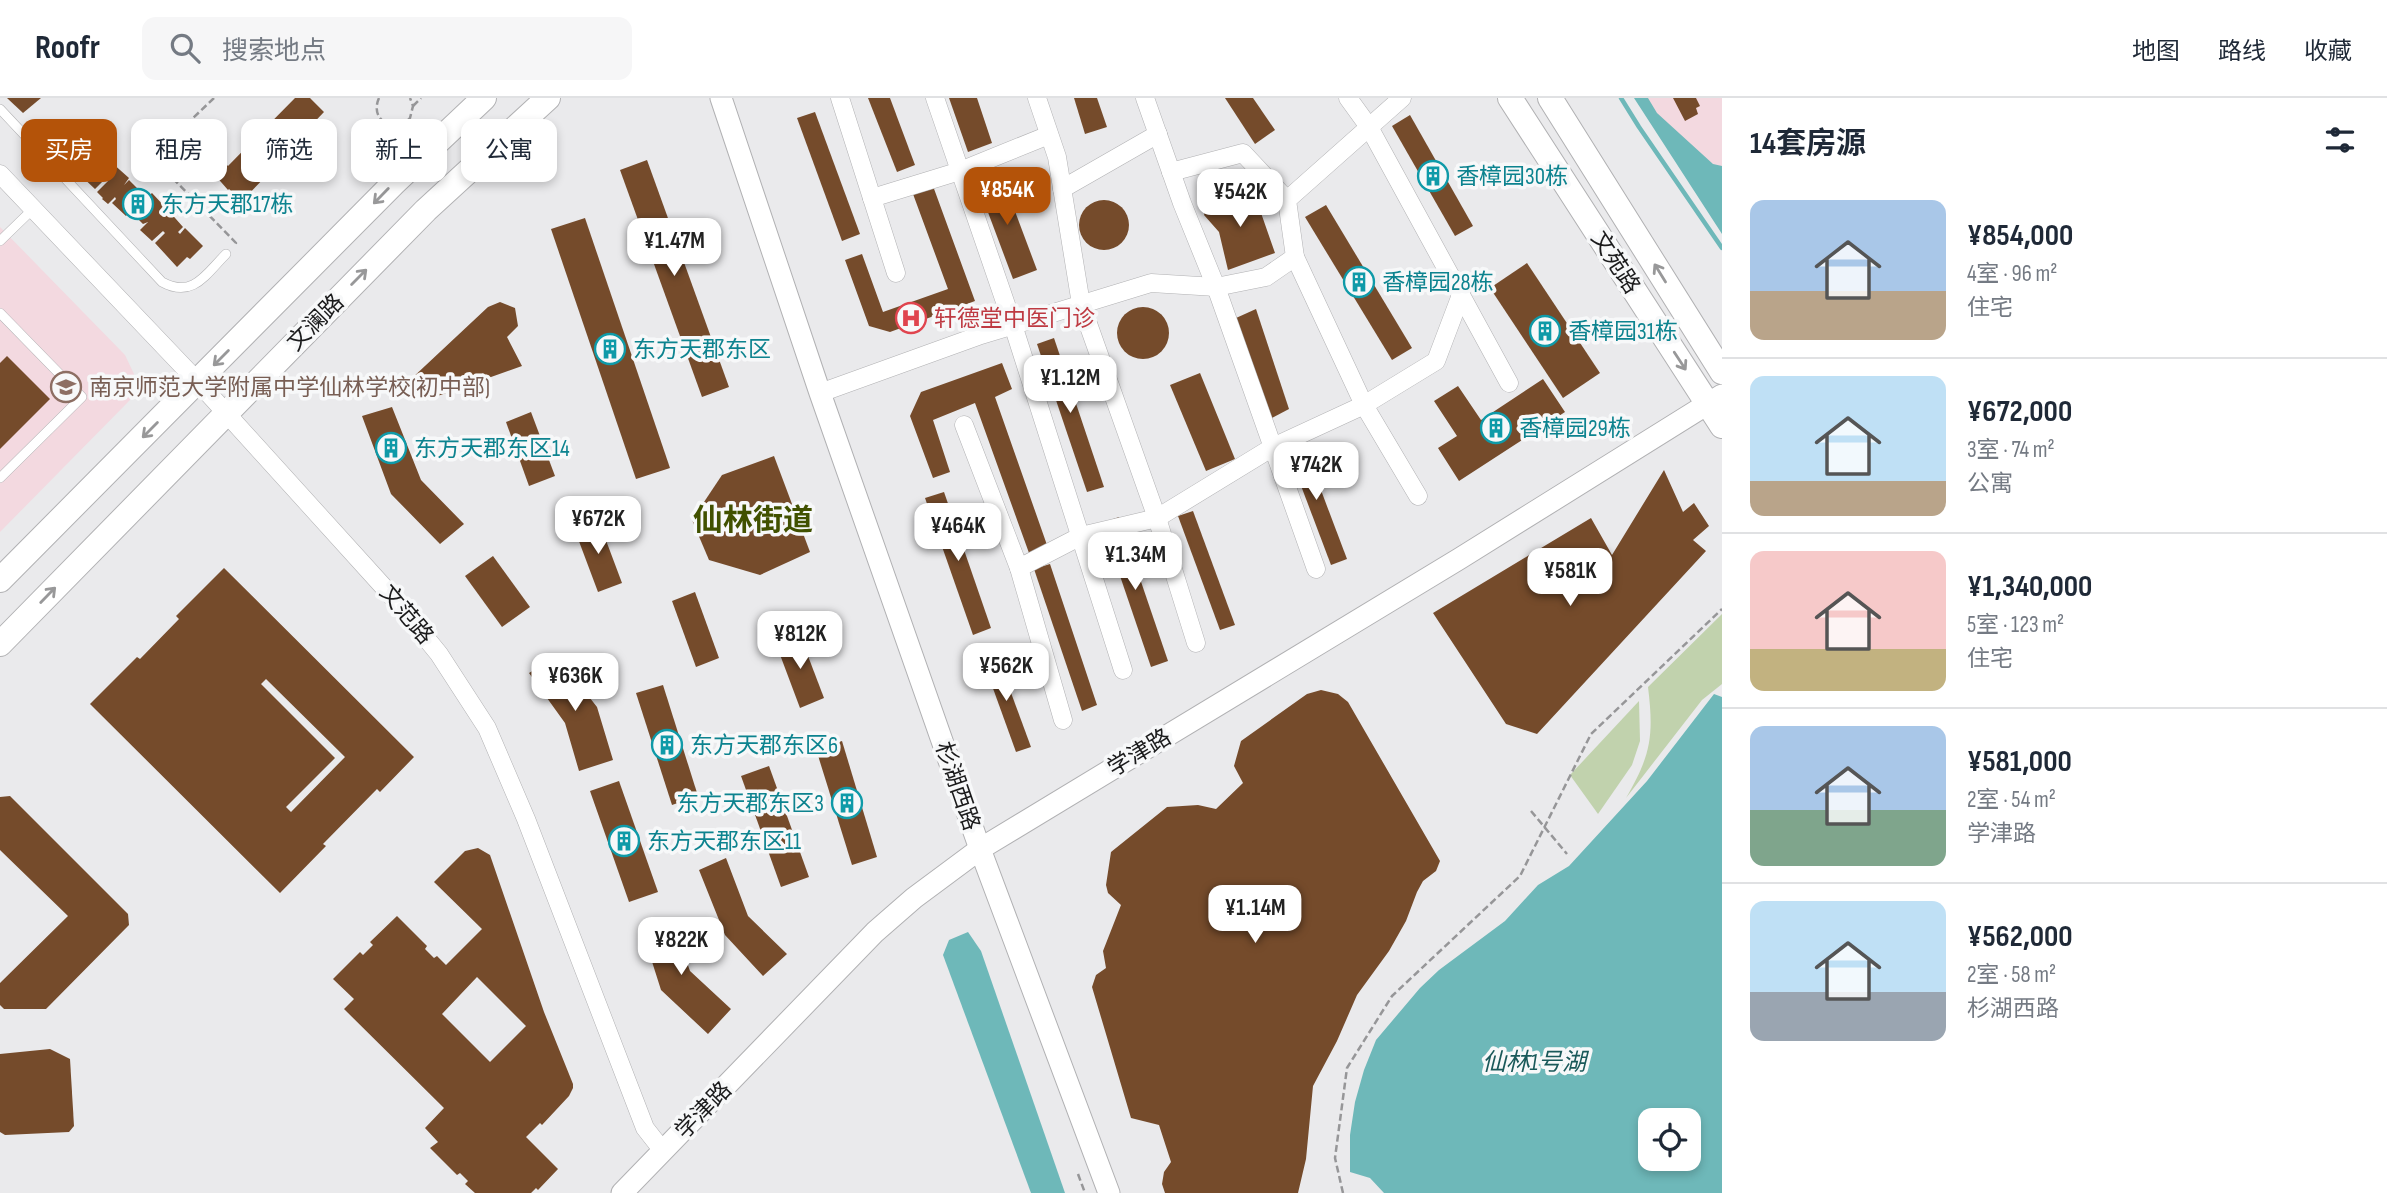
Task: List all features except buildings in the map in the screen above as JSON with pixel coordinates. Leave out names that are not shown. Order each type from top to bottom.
[{"type":"main road","name":"文澜路","points":[[0,580],[394,183],[484,98]]},
{"type":"main road","name":"文澜路","points":[[0,644],[426,210],[548,98]]},
{"type":"main road","name":"文苑路","points":[[1510,98],[1715,399],[1722,426]]},
{"type":"main road","name":"文苑路","points":[[1550,98],[1722,372]]},
{"type":"street","name":"杉湖西路","points":[[721,98],[820,393],[980,849],[1109,1193]]},
{"type":"street","points":[[840,98],[896,273]]},
{"type":"street","points":[[934,98],[1013,325],[1123,670]]},
{"type":"street","points":[[1037,98],[1056,157],[1081,304],[1157,518],[1196,643]]},
{"type":"street","points":[[1145,98],[1216,287],[1316,569]]},
{"type":"street","points":[[1348,98],[1369,127],[1509,383]]},
{"type":"street","points":[[1287,200],[1402,98]]},
{"type":"street","points":[[1062,189],[1158,134]]},
{"type":"street","points":[[872,198],[960,171],[1049,135]]},
{"type":"street","points":[[1171,172],[1243,153],[1287,200],[1295,257],[1364,405],[1418,496]]},
{"type":"street","name":"文范路","points":[[5,180],[198,382],[390,594],[439,654],[487,728],[531,832],[645,1128],[663,1152]]},
{"type":"street","points":[[820,393],[1013,325],[1151,283],[1216,287],[1266,277],[1295,257]]},
{"type":"street","points":[[1019,568],[1081,536],[1157,518],[1273,447],[1364,405],[1436,362],[1461,295]]},
{"type":"street","name":"学津路","points":[[622,1193],[876,932],[914,898],[980,849],[1459,559],[1715,399]]},
{"type":"street","points":[[964,425],[1019,568],[1063,720]]},
{"type":"lane","points":[[0,109],[21,131]]},
{"type":"lane","points":[[68,182],[162,282],[182,288],[196,285],[226,254]]},
{"type":"lane","points":[[0,241],[33,209]]},
{"type":"lane","points":[[0,313],[82,397],[0,478]]},
{"type":"path","points":[[214,98],[152,157],[236,243],[226,254]]},
{"type":"path","points":[[379,98],[376,104],[381,119]]},
{"type":"path","points":[[410,98],[413,106]]},
{"type":"path","points":[[409,119],[413,106],[421,98]]},
{"type":"path","points":[[5,180],[21,169]]},
{"type":"path","points":[[1343,1193],[1335,1158],[1347,1068],[1392,996],[1520,876],[1591,734],[1722,609]]},
{"type":"path","points":[[1531,811],[1567,854]]},
{"type":"path","points":[[1078,1174],[1085,1193]]},
{"type":"shaded area","points":[[1636,98],[1722,98],[1722,230]]},
{"type":"shaded area","name":"南京师范大学附属中学仙林学校(初中部)","points":[[0,227],[125,355],[134,374],[130,400],[0,532]]},
{"type":"green space","points":[[1722,614],[1722,684],[1702,700],[1626,798],[1641,769],[1649,745],[1651,719],[1648,687]]},
{"type":"green space","points":[[1639,701],[1640,741],[1632,765],[1598,814],[1570,775]]},
{"type":"water","points":[[1634,98],[1648,98],[1657,113],[1713,164],[1722,166],[1722,234]]},
{"type":"water","name":"仙林1号湖","points":[[1714,694],[1722,697],[1722,1193],[1384,1193],[1370,1178],[1350,1172],[1350,1135],[1355,1102],[1376,1040],[1439,970],[1505,921],[1538,885],[1569,866],[1647,781]]},
{"type":"water","points":[[968,932],[981,951],[1065,1193],[1031,1193],[943,955],[949,940]]},
{"type":"waterway","points":[[1621,98],[1722,248]]},
{"type":"place","name":"香樟园30栋","points":[[1433,176]]},
{"type":"place","name":"东方天郡17栋","points":[[138,204]]},
{"type":"place","name":"香樟园28栋","points":[[1359,282]]},
{"type":"place","name":"轩德堂中医门诊","points":[[911,318]]},
{"type":"place","name":"香樟园31栋","points":[[1545,331]]},
{"type":"place","name":"东方天郡东区","points":[[610,349]]},
{"type":"place","name":"南京师范大学附属中学仙林学校(初中部)","points":[[66,387]]},
{"type":"place","name":"香樟园29栋","points":[[1496,428]]},
{"type":"place","name":"东方天郡东区14","points":[[391,448]]},
{"type":"place","name":"东方天郡东区6","points":[[667,745]]},
{"type":"place","name":"东方天郡东区3","points":[[847,803]]},
{"type":"place","name":"东方天郡东区11","points":[[624,841]]},
{"type":"district","name":"仙林街道","points":[[753,520]]}]
